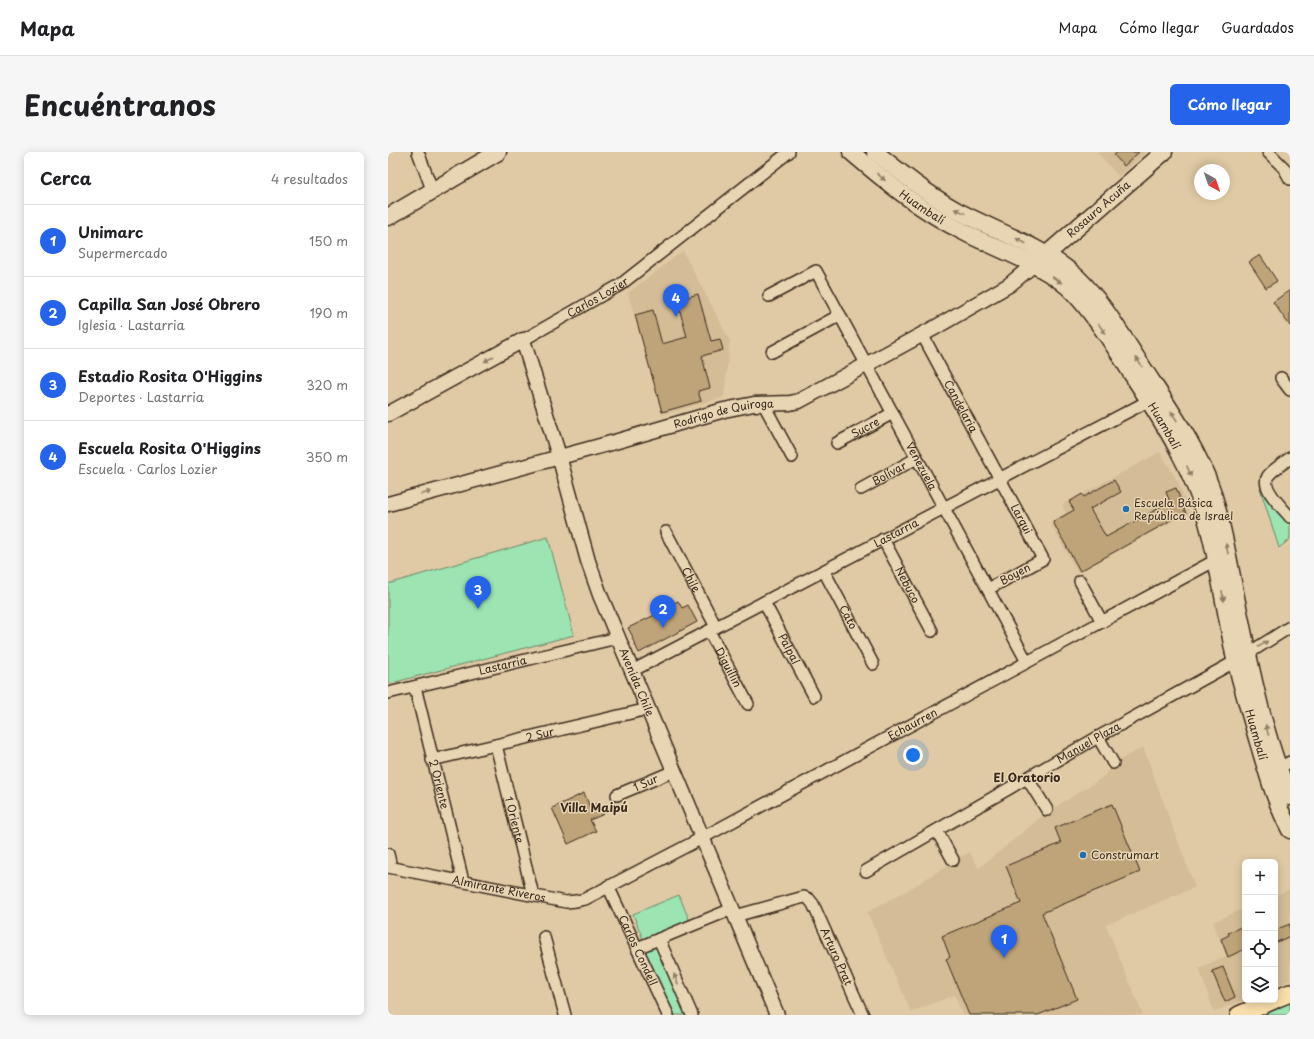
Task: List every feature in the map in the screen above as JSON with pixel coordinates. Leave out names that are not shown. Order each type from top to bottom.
[{"type":"main road","points":[[388,217],[433,192],[498,152]]},
{"type":"main road","name":"Huambalí","points":[[851,152],[894,188],[934,217],[1034,266],[1060,281],[1078,298],[1155,398],[1200,461],[1212,490],[1226,545],[1242,657],[1247,705],[1278,768],[1290,797]]},
{"type":"main road","name":"Huambalí","points":[[875,152],[934,196],[954,208],[1046,254],[1077,277],[1094,295],[1110,317],[1155,398],[1194,481],[1205,513],[1242,657]]},
{"type":"main road","name":"Rosauro Acuña","points":[[1034,266],[1164,152]]},
{"type":"main road","name":"Huambalí","points":[[1278,768],[1276,801],[1290,830]]},
{"type":"main road","points":[[1278,998],[1290,993]]},
{"type":"main road","points":[[1239,1015],[1267,1003]]},
{"type":"street","points":[[418,152],[433,192]]},
{"type":"street","name":"Carlos Lozier","points":[[388,414],[620,285],[789,152]]},
{"type":"street","points":[[1268,152],[1284,168],[1290,179]]},
{"type":"street","name":"Rodrigo de Quiroga","points":[[388,504],[705,415],[745,405],[795,402],[867,365],[1009,285],[1034,266]]},
{"type":"street","name":"Venezuela","points":[[769,296],[816,271],[1027,662]]},
{"type":"street","points":[[772,352],[840,314]]},
{"type":"street","name":"Candelaria","points":[[922,334],[1000,478]]},
{"type":"street","name":"Avenida Chile","points":[[523,340],[559,456],[588,561],[600,595],[777,1015]]},
{"type":"street","points":[[1281,378],[1290,390]]},
{"type":"street","name":"Lastarria","points":[[632,672],[883,539],[1155,398]]},
{"type":"street","points":[[762,403],[792,457]]},
{"type":"street","name":"Sucre","points":[[837,443],[893,412]]},
{"type":"street","name":"Bolívar","points":[[861,489],[917,458]]},
{"type":"street","points":[[1290,458],[1268,476],[1266,482],[1268,490],[1290,517]]},
{"type":"street","name":"Larqui","points":[[1000,478],[1043,559]]},
{"type":"street","name":"Chile","points":[[666,532],[713,629]]},
{"type":"street","name":"Nebuco","points":[[883,539],[932,631]]},
{"type":"street","name":"Boyen","points":[[988,589],[1043,559]]},
{"type":"street","name":"Echaurren","points":[[608,886],[702,838],[1216,560]]},
{"type":"street","name":"Cato","points":[[824,571],[873,664]]},
{"type":"street","points":[[1080,581],[1102,622]]},
{"type":"street","name":"Palpal","points":[[764,602],[814,696]]},
{"type":"street","name":"Manuel Plaza","points":[[866,871],[1098,737],[1242,657],[1290,627]]},
{"type":"street","name":"Diguillín","points":[[713,629],[748,704]]},
{"type":"street","name":"Lastarria","points":[[388,693],[617,638]]},
{"type":"street","name":"2 Oriente","points":[[415,687],[463,882]]},
{"type":"street","name":"2 Sur","points":[[432,760],[648,709]]},
{"type":"street","points":[[1098,737],[1113,763]]},
{"type":"street","name":"1 Oriente","points":[[496,745],[533,895]]},
{"type":"street","name":"1 Sur","points":[[617,795],[674,771]]},
{"type":"street","points":[[1027,778],[1047,810]]},
{"type":"street","points":[[937,830],[953,860]]},
{"type":"street","points":[[388,854],[390,867]]},
{"type":"street","name":"Almirante Riveros","points":[[390,867],[566,902],[576,902],[585,899],[608,886]]},
{"type":"street","name":"Carlos Condell","points":[[608,886],[668,1015]]},
{"type":"street","name":"Arturo Prat","points":[[734,912],[804,897],[809,899],[813,904],[860,1014]]},
{"type":"street","points":[[637,948],[734,912]]},
{"type":"street","points":[[544,937],[565,1015]]},
{"type":"street","name":"Carlos Condell","points":[[659,939],[692,1015]]},
{"type":"shaded area","points":[[1097,152],[1147,152],[1118,176]]},
{"type":"shaded area","points":[[683,251],[730,341],[724,397],[662,415],[628,293]]},
{"type":"shaded area","name":"Escuela Básica República de Israel","points":[[1160,452],[1177,480],[1190,513],[1176,519],[1078,573],[1050,522],[1066,513],[1062,505]]},
{"type":"shaded area","points":[[1143,747],[1195,887],[1106,925],[1143,1015],[964,1015],[954,995],[911,1012],[867,912],[911,888],[969,852],[979,868],[1046,813],[1103,777],[1113,764]]},
{"type":"shaded area","points":[[1290,889],[1290,980],[1278,985],[1278,895]]},
{"type":"shaded area","points":[[1242,909],[1242,1000],[1214,1012],[1199,968],[1226,956],[1213,922]]},
{"type":"green space","points":[[1260,488],[1290,524],[1290,539],[1279,548]]},
{"type":"green space","points":[[548,537],[574,635],[388,684],[388,584]]},
{"type":"green space","points":[[679,895],[690,922],[644,942],[633,914]]},
{"type":"green space","points":[[658,945],[689,1015],[674,1015],[644,952]]},
{"type":"green space","points":[[1290,1003],[1290,1015],[1262,1015]]},
{"type":"building","points":[[1118,152],[1139,152],[1124,166],[1114,155]]},
{"type":"building","points":[[1260,255],[1277,281],[1266,288],[1249,262]]},
{"type":"building","points":[[1290,290],[1290,326],[1273,302]]},
{"type":"building","points":[[698,294],[711,341],[720,339],[723,350],[702,356],[710,388],[698,391],[701,401],[662,412],[635,315],[653,310],[662,344],[687,337],[677,300]]},
{"type":"building","points":[[1114,480],[1121,492],[1090,509],[1106,537],[1170,502],[1166,492],[1176,488],[1186,514],[1168,521],[1080,571],[1053,522],[1074,510],[1069,502],[1082,494],[1084,497]]},
{"type":"building","points":[[678,601],[682,608],[688,605],[697,622],[639,653],[628,628],[665,610],[664,608]]},
{"type":"building","points":[[584,793],[590,807],[599,803],[604,814],[590,820],[596,831],[568,844],[552,808]]},
{"type":"building","points":[[1112,804],[1140,872],[1042,913],[1077,999],[1038,1015],[969,1015],[946,959],[950,957],[942,936],[1021,903],[1006,866],[1061,843],[1055,828]]},
{"type":"building","points":[[1290,924],[1290,936],[1278,942],[1278,929]]},
{"type":"building","points":[[1241,927],[1242,930],[1242,950],[1228,957],[1221,939],[1229,935],[1228,933]]},
{"type":"building","points":[[1223,967],[1235,997],[1225,1002],[1212,971]]},
{"type":"place","name":"Escuela Rosita O'Higgins","points":[[676,317]]},
{"type":"place","name":"Escuela Básica República de Israel","points":[[1126,509]]},
{"type":"place","name":"Estadio Rosita O'Higgins","points":[[478,609]]},
{"type":"place","name":"Capilla San José Obrero","points":[[663,628]]},
{"type":"place","name":"Construmart","points":[[1083,855]]},
{"type":"place","name":"Unimarc","points":[[1004,958]]},
{"type":"district","name":"El Oratorio","points":[[1027,778]]},
{"type":"district","name":"Villa Maipú","points":[[594,808]]}]
